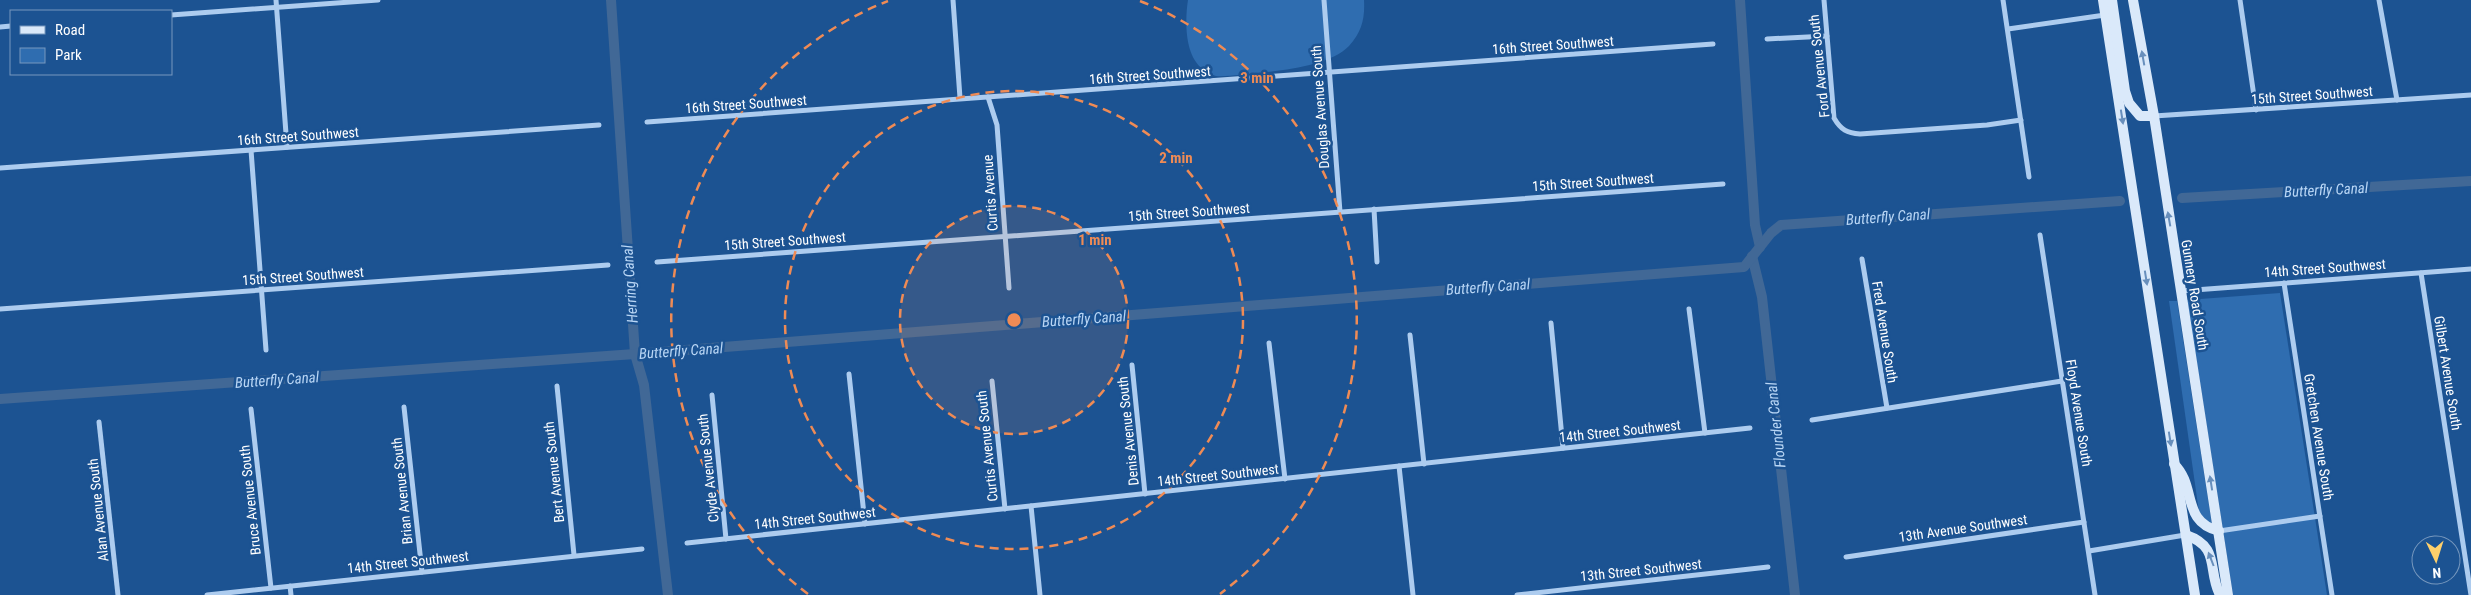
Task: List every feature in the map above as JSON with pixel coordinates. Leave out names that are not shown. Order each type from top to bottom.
[{"type":"main road","points":[[2103,0],[2195,595]]},
{"type":"main road","points":[[2112,0],[2125,91],[2129,102],[2140,116],[2154,116]]},
{"type":"main road","name":"Gunnery Road South","points":[[2133,0],[2154,116],[2228,595]]},
{"type":"main road","points":[[2174,464],[2183,472],[2194,513],[2208,528],[2219,531]]},
{"type":"main road","points":[[2186,535],[2196,538],[2205,546],[2213,563],[2220,595]]},
{"type":"street","points":[[276,0],[286,147]]},
{"type":"street","points":[[172,15],[378,0]]},
{"type":"street","points":[[953,0],[960,98]]},
{"type":"street","name":"Douglas Avenue South","points":[[1324,0],[1340,212]]},
{"type":"street","name":"Ford Avenue South","points":[[1824,0],[1834,118],[1839,128],[1849,134],[1860,134],[1987,125],[2021,120]]},
{"type":"street","points":[[2004,0],[2029,177]]},
{"type":"street","points":[[2240,0],[2256,110]]},
{"type":"street","points":[[2379,0],[2397,100]]},
{"type":"street","points":[[2008,29],[2105,16]]},
{"type":"street","points":[[1767,39],[1827,36]]},
{"type":"street","name":"16th Street Southwest","points":[[647,122],[1713,44]]},
{"type":"street","name":"15th Street Southwest","points":[[2154,116],[2471,95]]},
{"type":"street","name":"Curtis Avenue","points":[[988,97],[996,125],[1009,288]]},
{"type":"street","name":"16th Street Southwest","points":[[0,168],[598,125]]},
{"type":"street","points":[[251,150],[266,350]]},
{"type":"street","name":"15th Street Southwest","points":[[658,262],[1723,184]]},
{"type":"street","points":[[1374,209],[1378,262]]},
{"type":"street","name":"Floyd Avenue South","points":[[2040,234],[2095,595]]},
{"type":"street","name":"Fred Avenue South","points":[[1862,259],[1887,408]]},
{"type":"street","name":"15th Street Southwest","points":[[0,309],[608,265]]},
{"type":"street","name":"14th Street Southwest","points":[[2181,292],[2471,269]]},
{"type":"street","name":"Gilbert Avenue South","points":[[2421,273],[2471,595]]},
{"type":"street","name":"Gretchen Avenue South","points":[[2284,283],[2332,595]]},
{"type":"street","points":[[1689,308],[1704,433]]},
{"type":"street","points":[[1550,323],[1563,448]]},
{"type":"street","points":[[1410,335],[1424,464]]},
{"type":"street","points":[[1269,343],[1285,479]]},
{"type":"street","name":"Denis Avenue South","points":[[1132,365],[1145,494]]},
{"type":"street","points":[[849,374],[865,524]]},
{"type":"street","name":"Curtis Avenue South","points":[[992,381],[1005,509]]},
{"type":"street","points":[[1812,420],[2062,381]]},
{"type":"street","name":"Bert Avenue South","points":[[557,386],[574,556]]},
{"type":"street","name":"Clyde Avenue South","points":[[712,395],[726,539]]},
{"type":"street","name":"Brian Avenue South","points":[[404,407],[422,572]]},
{"type":"street","name":"Bruce Avenue South","points":[[251,409],[271,588]]},
{"type":"street","name":"Alan Avenue South","points":[[99,422],[118,595]]},
{"type":"street","name":"14th Street Southwest","points":[[687,543],[1750,428]]},
{"type":"street","points":[[1399,466],[1413,595]]},
{"type":"street","points":[[1031,506],[1040,595]]},
{"type":"street","points":[[2219,531],[2320,516]]},
{"type":"street","name":"13th Avenue Southwest","points":[[1846,557],[2084,522]]},
{"type":"street","points":[[2089,552],[2186,535]]},
{"type":"street","name":"14th Street Southwest","points":[[207,595],[642,549]]},
{"type":"street","name":"13th Street Southwest","points":[[1516,595],[1768,568]]},
{"type":"street","points":[[290,586],[291,595]]},
{"type":"green space","points":[[1188,0],[1364,0],[1364,13],[1360,30],[1349,46],[1327,59],[1297,68],[1216,76],[1203,69],[1192,55],[1186,27]]},
{"type":"green space","points":[[2280,293],[2327,595],[2233,595],[2187,300]]},
{"type":"green space","points":[[2169,301],[2177,301],[2212,524],[2199,512]]},
{"type":"waterway","name":"Herring Canal","points":[[611,0],[635,354],[644,385],[668,595]]},
{"type":"waterway","name":"Flounder Canal","points":[[1740,0],[1755,225],[1760,247]]},
{"type":"waterway","name":"Butterfly Canal","points":[[2182,198],[2471,181]]},
{"type":"waterway","name":"Butterfly Canal","points":[[0,399],[635,354],[1744,267],[1771,233],[1781,225],[2120,201]]},
{"type":"waterway","name":"Flounder Canal","points":[[1752,256],[1762,297],[1795,595]]}]
